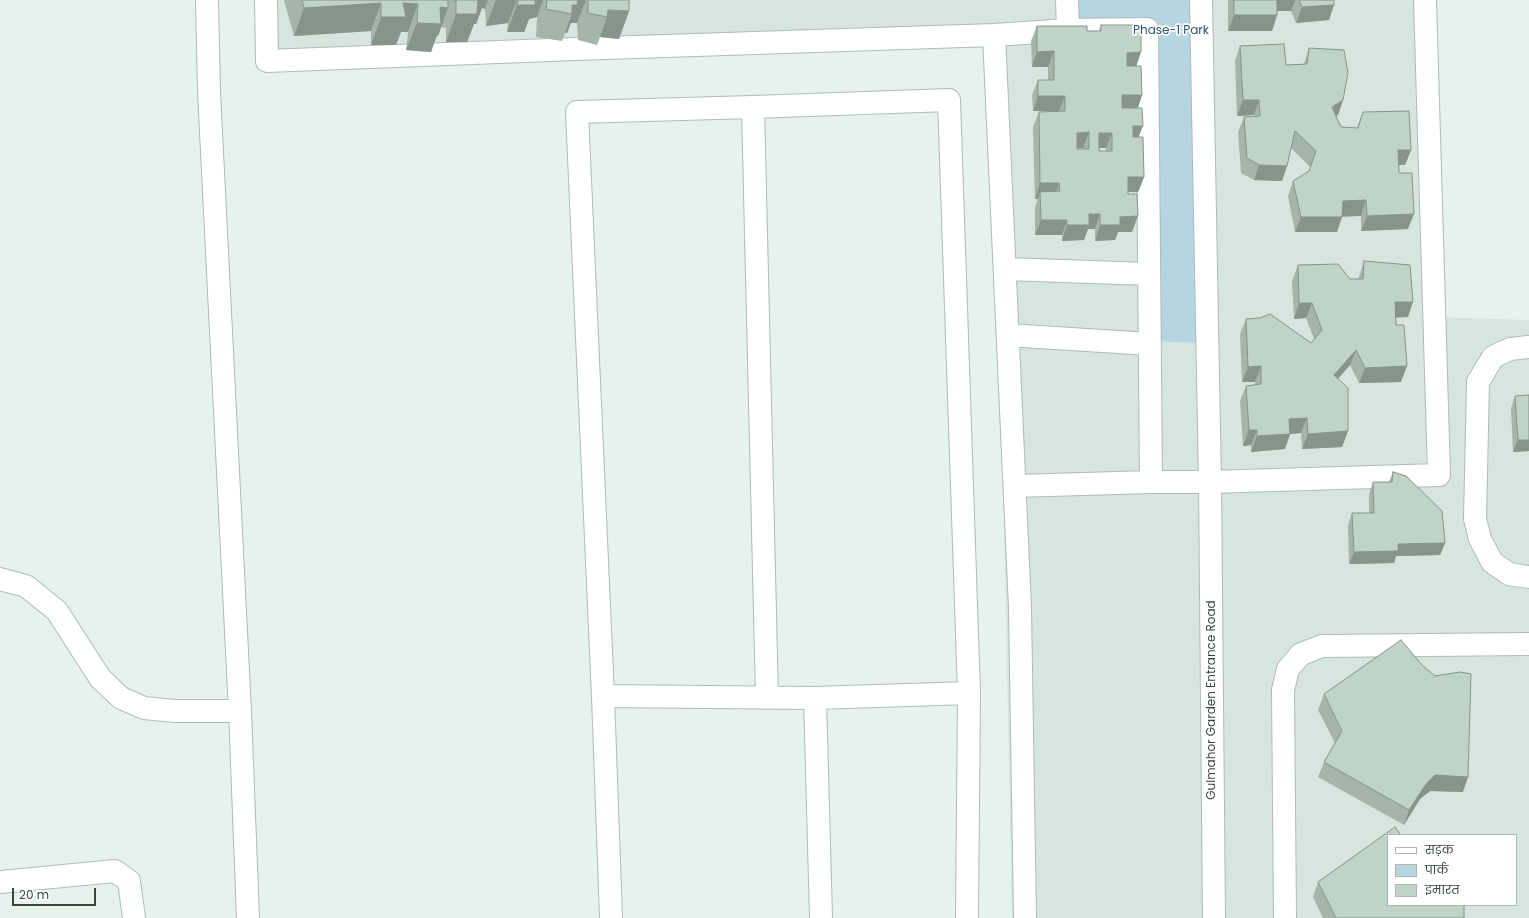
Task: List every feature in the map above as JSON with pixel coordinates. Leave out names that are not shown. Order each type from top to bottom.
[{"type":"street","points":[[207,0],[209,92],[240,711],[248,918]]},
{"type":"street","points":[[266,0],[266,61],[994,35],[1068,30],[1147,29],[1151,482]]},
{"type":"street","points":[[1067,0],[1068,30]]},
{"type":"street","name":"Gulmahor Garden Entrance Road","points":[[1201,0],[1210,482],[1214,918]]},
{"type":"street","points":[[1015,486],[1439,475],[1424,0]]},
{"type":"street","points":[[994,35],[1020,616],[1026,918]]},
{"type":"street","points":[[611,918],[603,696],[577,112],[949,100],[969,693],[967,918]]},
{"type":"street","points":[[753,107],[767,698]]},
{"type":"street","points":[[1005,269],[1149,274]]},
{"type":"street","points":[[1008,336],[1150,344]]},
{"type":"street","points":[[1529,347],[1510,349],[1493,357],[1478,382],[1475,519],[1480,539],[1492,562],[1509,574],[1529,577]]},
{"type":"street","points":[[0,579],[26,586],[57,611],[100,678],[121,698],[144,708],[175,711],[240,711]]},
{"type":"street","points":[[1285,918],[1283,690],[1288,669],[1301,654],[1322,646],[1529,644]]},
{"type":"street","points":[[603,696],[815,698],[969,693]]},
{"type":"street","points":[[815,698],[821,918]]},
{"type":"street","points":[[0,882],[115,871],[129,881],[134,918]]},
{"type":"shaded area","points":[[266,0],[1426,0],[1434,317],[1529,320],[1529,918],[1012,918],[994,35],[267,61]]},
{"type":"green space","name":"Phase-1 Park","points":[[1073,0],[1194,0],[1200,343],[1155,341],[1147,29],[1074,26]]},
{"type":"building","points":[[302,0],[448,0],[448,8],[440,7],[441,24],[417,23],[418,4],[403,3],[406,17],[381,17],[381,3],[304,8]]},
{"type":"building","points":[[456,0],[478,0],[477,14],[456,14]]},
{"type":"building","points":[[518,0],[535,0],[535,5],[517,5]]},
{"type":"building","points":[[547,0],[578,0],[577,5],[572,5],[572,14],[546,9]]},
{"type":"building","points":[[588,0],[629,0],[629,11],[608,10],[607,17],[588,13]]},
{"type":"building","points":[[1234,0],[1277,0],[1277,15],[1234,15]]},
{"type":"building","points":[[1299,0],[1334,0],[1334,5],[1302,7]]},
{"type":"building","points":[[1101,25],[1141,25],[1141,52],[1127,53],[1127,66],[1141,66],[1142,95],[1122,95],[1122,108],[1142,108],[1143,126],[1133,126],[1133,137],[1143,137],[1144,177],[1128,177],[1128,194],[1137,194],[1138,216],[1120,217],[1120,225],[1100,225],[1100,214],[1089,214],[1089,225],[1067,225],[1067,220],[1041,220],[1040,192],[1060,191],[1059,183],[1040,183],[1039,112],[1065,111],[1065,96],[1038,96],[1038,80],[1054,80],[1054,51],[1037,52],[1037,26],[1087,26],[1087,31],[1101,31]],"holes":[[[1089,132],[1089,149],[1077,149],[1077,133]],[[1099,133],[1112,133],[1112,151],[1099,151]]]},
{"type":"building","points":[[1284,44],[1286,65],[1307,64],[1309,48],[1344,50],[1348,73],[1343,100],[1332,107],[1341,127],[1358,128],[1363,112],[1409,111],[1411,150],[1398,150],[1399,173],[1412,173],[1414,214],[1367,216],[1366,200],[1343,201],[1342,217],[1301,217],[1293,181],[1309,171],[1316,151],[1295,131],[1287,166],[1259,165],[1247,158],[1244,117],[1260,116],[1259,100],[1243,100],[1240,46]]},
{"type":"building","points":[[1364,261],[1410,265],[1413,302],[1395,302],[1396,325],[1404,325],[1407,366],[1365,368],[1356,350],[1334,375],[1348,388],[1348,431],[1308,434],[1307,418],[1289,419],[1290,434],[1257,436],[1257,430],[1249,430],[1246,386],[1261,384],[1261,366],[1248,367],[1246,319],[1260,318],[1270,314],[1311,343],[1322,330],[1312,303],[1299,303],[1298,265],[1338,264],[1350,279],[1363,279]]},
{"type":"building","points":[[1529,395],[1529,440],[1518,440],[1515,396]]},
{"type":"building","points":[[1393,472],[1406,476],[1442,511],[1445,543],[1398,544],[1398,551],[1354,552],[1352,513],[1374,513],[1373,482],[1392,482]]},
{"type":"building","points":[[1401,640],[1422,665],[1435,676],[1460,672],[1471,674],[1468,777],[1435,775],[1426,784],[1409,810],[1324,762],[1342,731],[1324,694]]},
{"type":"building","points":[[1395,827],[1400,834],[1387,834],[1387,906],[1464,906],[1464,918],[1336,918],[1318,882]]}]
